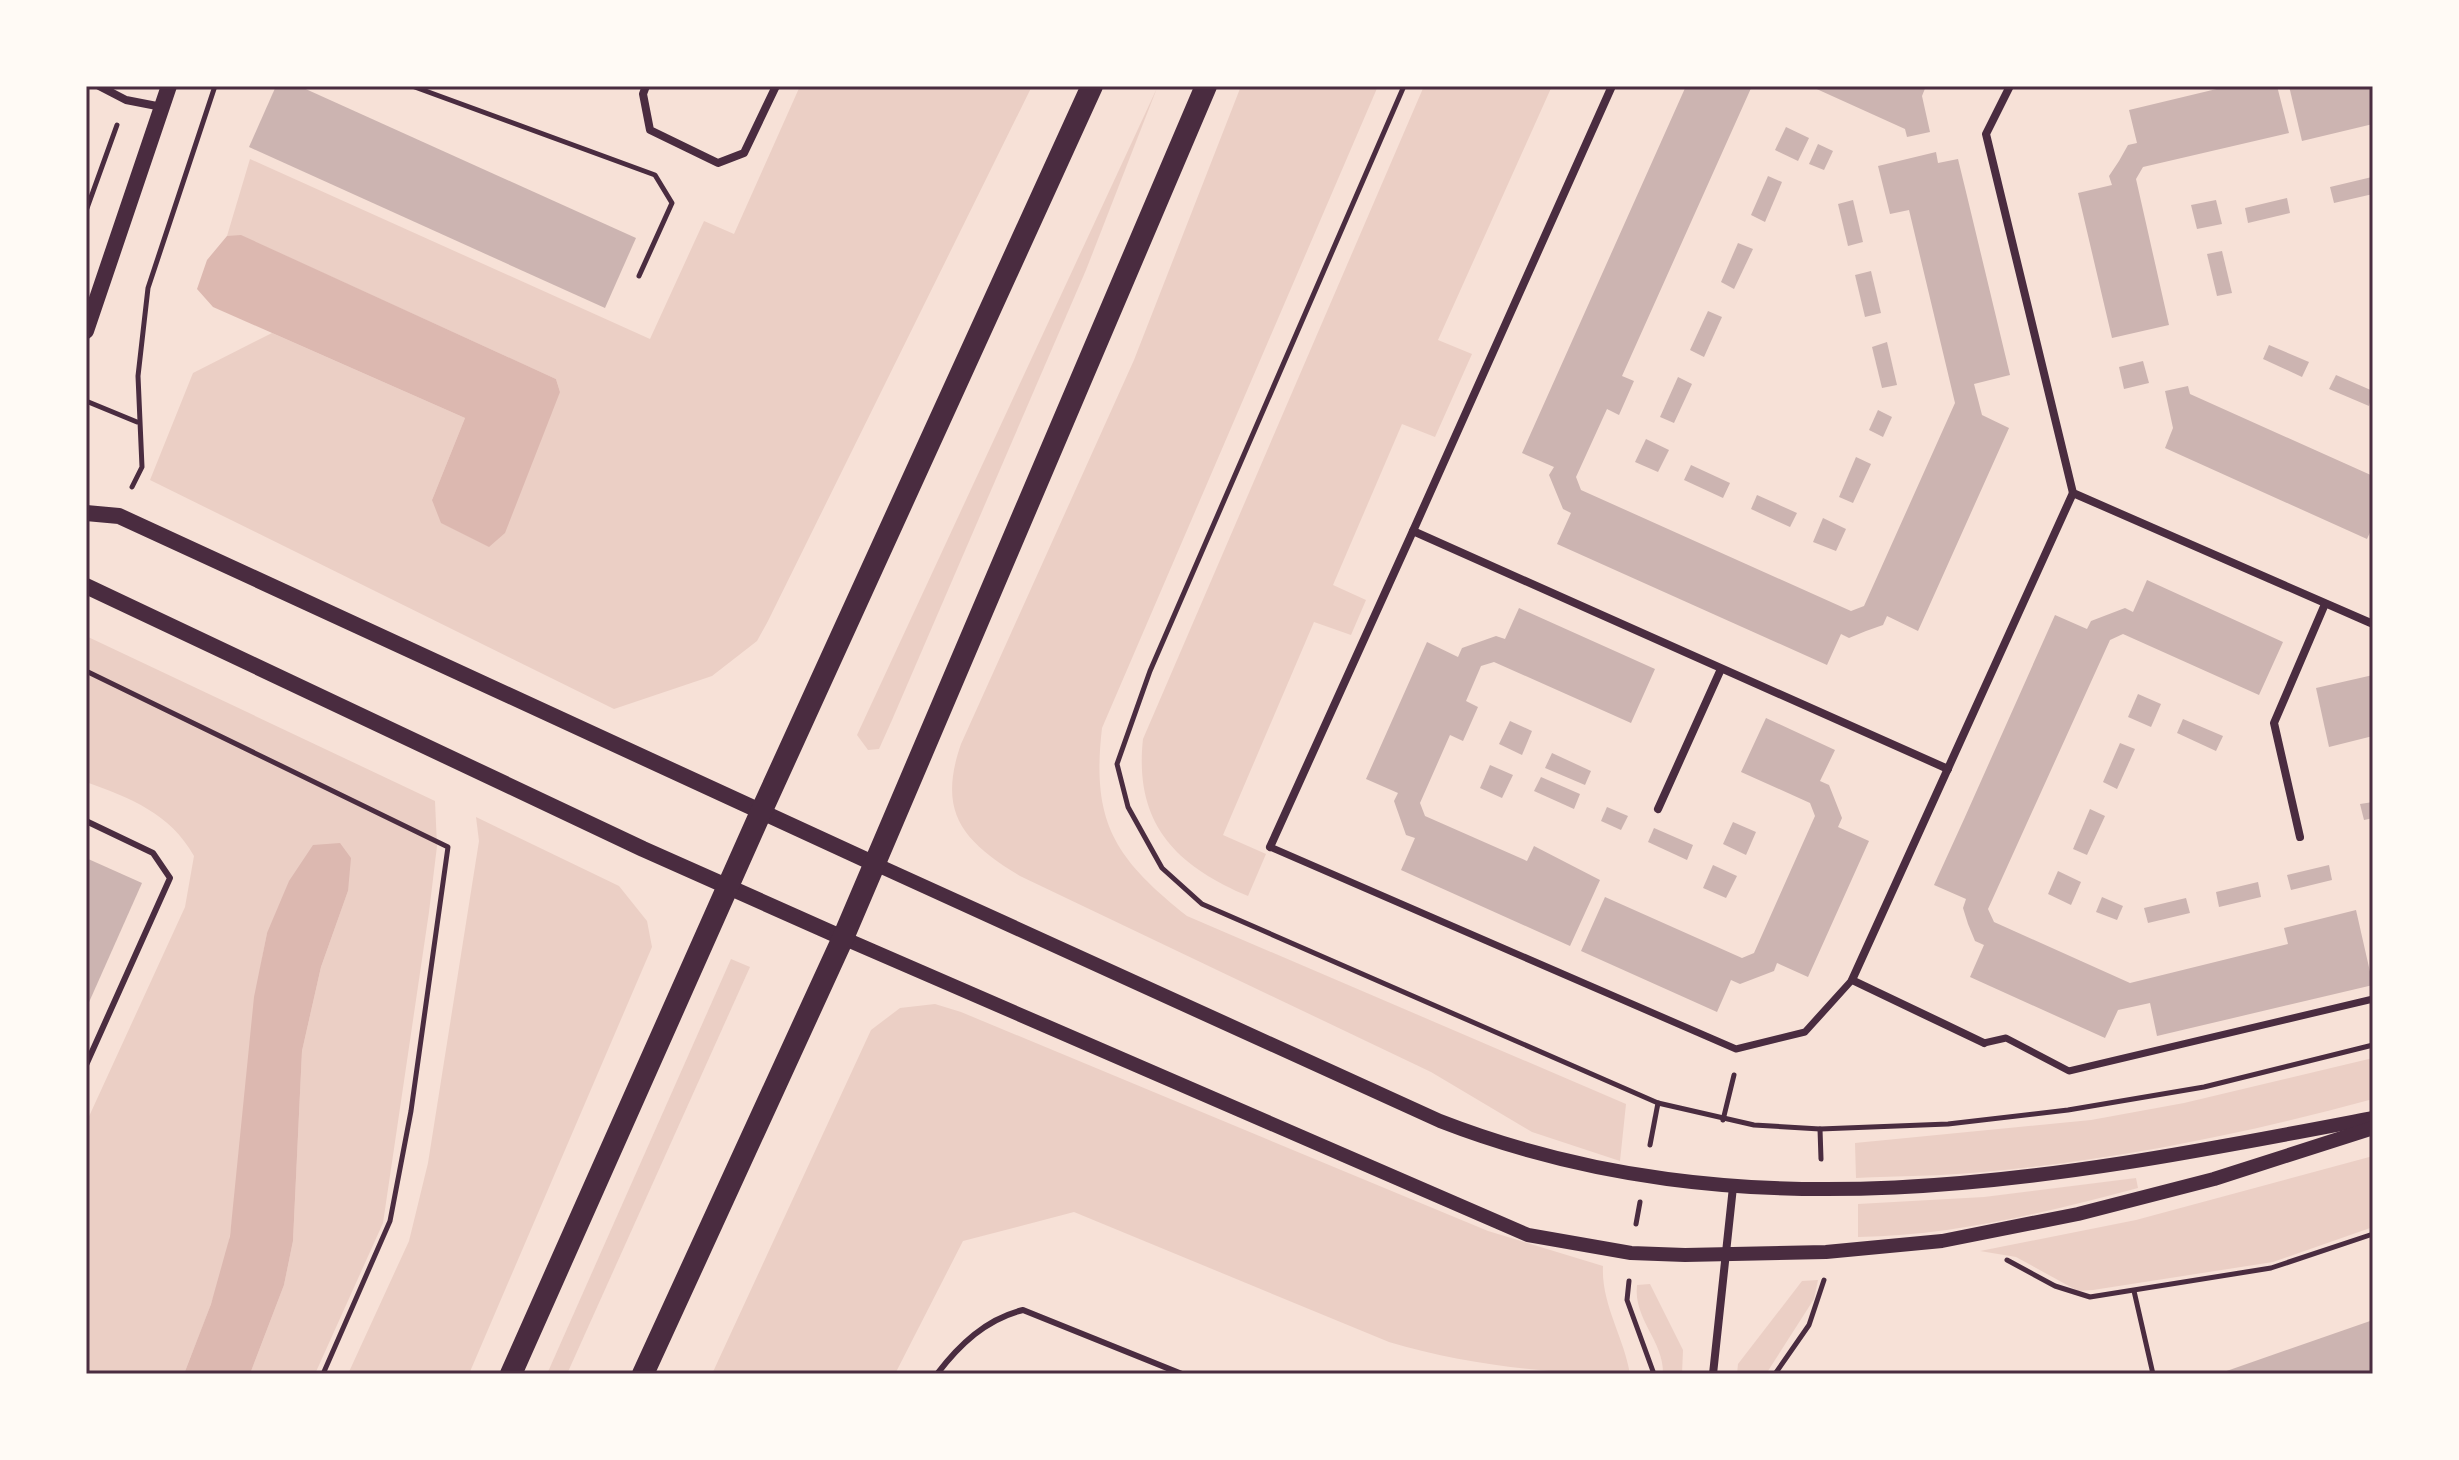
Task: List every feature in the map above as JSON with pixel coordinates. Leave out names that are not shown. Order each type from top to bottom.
[{"type":"highway","points":[[511,1374],[761,812],[1092,86]]},
{"type":"highway","points":[[643,1374],[843,938],[1206,86]]},
{"type":"main road","points":[[86,331],[169,86]]},
{"type":"main road","points":[[86,513],[119,516],[875,864]]},
{"type":"main road","points":[[86,586],[843,938]]},
{"type":"street","points":[[99,86],[126,100],[162,107]]},
{"type":"street","points":[[646,86],[643,94],[650,130],[718,163],[744,153],[776,86]]},
{"type":"street","points":[[1612,86],[1270,847],[1736,1049],[1805,1032],[1852,980],[2073,493],[1986,134],[2010,86]]},
{"type":"street","points":[[2073,493],[2373,624]]},
{"type":"street","points":[[1413,531],[1948,769]]},
{"type":"street","points":[[2300,837],[2274,723],[2325,604]]},
{"type":"street","points":[[1658,809],[1721,669]]},
{"type":"street","points":[[875,864],[1440,1121],[1499,1144],[1644,1178],[1777,1190],[1936,1185],[2082,1172],[2373,1118]]},
{"type":"street","points":[[843,938],[1528,1235],[1631,1253],[1728,1255],[1826,1252],[1985,1234],[2214,1179],[2373,1128]]},
{"type":"street","points":[[1852,980],[1984,1043],[2006,1038],[2069,1071],[2373,999]]},
{"type":"street","points":[[1713,1374],[1733,1187]]},
{"type":"lane","points":[[86,821],[153,853],[170,878],[86,1065]]},
{"type":"lane","points":[[937,1374],[965,1342],[988,1325],[1023,1310],[1182,1374]]},
{"type":"path","points":[[86,401],[137,422],[148,288],[215,86]]},
{"type":"path","points":[[412,86],[655,175],[672,203],[639,276]]},
{"type":"path","points":[[1404,86],[1150,671],[1117,764],[1128,807],[1162,868],[1202,904],[1658,1103],[1723,1120],[1820,1129],[1948,1124],[2038,1114],[2204,1087],[2373,1045]]},
{"type":"path","points":[[86,211],[126,100]]},
{"type":"path","points":[[86,671],[448,847],[411,1111],[390,1221],[323,1374]]},
{"type":"path","points":[[1723,1120],[1734,1083],[1736,1049]]},
{"type":"path","points":[[1997,1257],[2079,1296],[2134,1291],[2271,1268],[2373,1234]]},
{"type":"path","points":[[2134,1291],[2153,1374]]},
{"type":"shaded area","points":[[800,86],[1032,86],[768,621],[757,641],[712,676],[614,709],[150,480],[193,373],[272,333],[465,418],[432,500],[560,392],[556,379],[242,236],[227,236],[250,159],[650,339],[704,221],[734,234]]},
{"type":"shaded area","points":[[1241,86],[1378,86],[1102,728],[1100,761],[1105,814],[1113,836],[1142,876],[1187,916],[1626,1104],[1620,1161],[1532,1132],[1431,1072],[1020,876],[970,837],[954,807],[954,768],[961,744],[1134,360]]},
{"type":"shaded area","points":[[1424,86],[1552,86],[1438,340],[1472,354],[1435,437],[1402,424],[1333,585],[1366,600],[1351,635],[1314,622],[1223,835],[1266,854],[1248,896],[1199,870],[1164,837],[1145,794],[1143,739]]},
{"type":"shaded area","points":[[1157,88],[1086,270],[892,720],[879,749],[868,750],[857,735]]},
{"type":"shaded area","points":[[241,235],[556,379],[560,392],[505,533],[489,547],[441,523],[432,500],[465,418],[213,307],[197,289],[207,260],[227,236]]},
{"type":"shaded area","points":[[86,636],[435,801],[437,846],[429,912],[383,1223],[315,1374],[250,1374],[284,1285],[293,1241],[302,1051],[321,967],[348,891],[267,933],[255,1008],[230,1235],[216,1288],[184,1374],[86,1374],[86,1123],[185,907],[194,856],[173,829],[148,809],[86,782]]},
{"type":"shaded area","points":[[476,817],[619,886],[647,921],[652,947],[469,1374],[348,1374],[409,1241],[428,1163],[479,841]]},
{"type":"shaded area","points":[[340,843],[351,858],[348,891],[321,967],[302,1051],[293,1241],[284,1285],[250,1374],[184,1374],[211,1304],[230,1236],[254,997],[267,933],[289,881],[313,845]]},
{"type":"shaded area","points":[[731,959],[750,967],[567,1374],[547,1374]]},
{"type":"shaded area","points":[[935,1004],[961,1012],[1488,1231],[1603,1266],[1609,1307],[1630,1374],[1508,1367],[1448,1357],[1389,1342],[1074,1212],[963,1241],[895,1374],[712,1374],[871,1030],[900,1008]]},
{"type":"shaded area","points":[[2373,1058],[2373,1099],[2277,1123],[2131,1153],[2033,1167],[1856,1178],[1855,1143],[2091,1120],[2184,1103]]},
{"type":"shaded area","points":[[2373,1156],[2373,1227],[2273,1262],[2078,1291],[2016,1257],[1980,1251],[2136,1220]]},
{"type":"shaded area","points":[[2136,1178],[2138,1188],[2034,1214],[1929,1232],[1858,1237],[1858,1204],[1984,1197]]},
{"type":"shaded area","points":[[1818,1280],[1814,1299],[1766,1374],[1737,1374],[1738,1364],[1802,1281]]},
{"type":"shaded area","points":[[1650,1284],[1683,1350],[1682,1374],[1663,1374],[1659,1351],[1637,1297],[1637,1285]]},
{"type":"building","points":[[276,86],[299,86],[636,238],[605,308],[249,147]]},
{"type":"building","points":[[1686,86],[1752,86],[1622,376],[1634,381],[1619,415],[1607,409],[1576,477],[1581,490],[1851,611],[1864,606],[1955,403],[1909,210],[1890,214],[1878,166],[1936,152],[1938,163],[1958,159],[2010,375],[1974,384],[1982,415],[2009,428],[1918,631],[1887,616],[1883,625],[1849,638],[1841,634],[1827,665],[1557,544],[1571,513],[1563,509],[1549,475],[1554,467],[1522,453]]},
{"type":"building","points":[[1810,86],[1926,86],[1922,96],[1930,132],[1907,137],[1905,129]]},
{"type":"building","points":[[2229,86],[2277,86],[2289,133],[2143,167],[2136,179],[2169,325],[2112,338],[2078,193],[2112,185],[2109,176],[2128,145],[2137,143],[2129,110]]},
{"type":"building","points":[[2289,86],[2373,86],[2373,124],[2302,141]]},
{"type":"building","points":[[1786,127],[1809,138],[1798,161],[1775,150]]},
{"type":"building","points":[[1818,144],[1833,151],[1824,170],[1809,164]]},
{"type":"building","points":[[1768,176],[1782,182],[1765,222],[1751,215]]},
{"type":"building","points":[[2372,177],[2373,194],[2334,203],[2330,187]]},
{"type":"building","points":[[2287,198],[2290,213],[2248,223],[2245,208]]},
{"type":"building","points":[[1853,200],[1863,242],[1848,246],[1838,204]]},
{"type":"building","points":[[2216,200],[2222,224],[2197,229],[2191,205]]},
{"type":"building","points":[[1738,243],[1753,249],[1734,289],[1721,282]]},
{"type":"building","points":[[2222,251],[2232,293],[2217,296],[2207,254]]},
{"type":"building","points":[[1871,271],[1881,313],[1865,317],[1855,275]]},
{"type":"building","points":[[1708,311],[1722,317],[1704,357],[1690,350]]},
{"type":"building","points":[[1887,342],[1897,385],[1882,388],[1872,347]]},
{"type":"building","points":[[2269,345],[2309,362],[2302,377],[2263,359]]},
{"type":"building","points":[[2143,361],[2149,383],[2124,389],[2119,367]]},
{"type":"building","points":[[2336,375],[2373,391],[2369,406],[2329,389]]},
{"type":"building","points":[[1678,377],[1692,384],[1674,423],[1660,417]]},
{"type":"building","points":[[2188,386],[2190,394],[2373,476],[2373,526],[2367,539],[2165,448],[2173,428],[2165,391]]},
{"type":"building","points":[[1878,410],[1892,417],[1883,437],[1869,430]]},
{"type":"building","points":[[1646,439],[1669,450],[1658,472],[1635,462]]},
{"type":"building","points":[[1856,457],[1871,464],[1853,503],[1839,497]]},
{"type":"building","points":[[1691,465],[1730,483],[1723,498],[1684,480]]},
{"type":"building","points":[[1757,495],[1797,513],[1790,527],[1751,509]]},
{"type":"building","points":[[1823,518],[1846,529],[1836,551],[1813,542]]},
{"type":"building","points":[[2147,580],[2283,642],[2259,695],[2123,634],[2110,640],[1988,909],[1994,922],[2130,983],[2288,944],[2284,928],[2356,910],[2373,985],[2157,1036],[2150,1003],[2118,1010],[2105,1038],[1970,977],[1984,945],[1975,941],[1968,924],[1963,908],[1966,899],[1934,885],[2055,615],[2087,629],[2091,621],[2125,608],[2133,612]]},
{"type":"building","points":[[1519,608],[1655,669],[1631,723],[1494,662],[1481,666],[1466,701],[1478,707],[1463,741],[1450,735],[1420,803],[1425,816],[1527,861],[1534,846],[1600,880],[1570,946],[1401,870],[1415,838],[1406,835],[1394,801],[1398,793],[1366,779],[1427,642],[1458,657],[1462,648],[1496,636],[1505,639]]},
{"type":"building","points":[[2373,675],[2373,736],[2329,747],[2316,688]]},
{"type":"building","points":[[2138,694],[2161,704],[2151,727],[2128,717]]},
{"type":"building","points":[[1766,718],[1835,750],[1820,781],[1829,785],[1842,818],[1838,827],[1869,841],[1808,977],[1777,963],[1774,971],[1740,984],[1731,980],[1717,1012],[1581,951],[1605,897],[1742,958],[1754,953],[1815,816],[1810,803],[1741,772]]},
{"type":"building","points":[[2183,719],[2223,736],[2216,751],[2177,733]]},
{"type":"building","points":[[1510,721],[1532,731],[1522,755],[1499,744]]},
{"type":"building","points":[[2120,743],[2135,749],[2117,789],[2103,782]]},
{"type":"building","points":[[1552,753],[1591,771],[1585,785],[1545,768]]},
{"type":"building","points":[[1490,765],[1513,775],[1502,798],[1480,788]]},
{"type":"building","points":[[1541,777],[1580,794],[1574,809],[1534,791]]},
{"type":"building","points":[[2373,802],[2373,818],[2364,820],[2360,804]]},
{"type":"building","points":[[1607,807],[1628,816],[1621,830],[1601,821]]},
{"type":"building","points":[[2090,809],[2105,816],[2087,855],[2073,849]]},
{"type":"building","points":[[1733,822],[1756,832],[1746,855],[1723,844]]},
{"type":"building","points":[[1654,828],[1693,845],[1687,860],[1648,842]]},
{"type":"building","points":[[86,858],[142,883],[86,1009]]},
{"type":"building","points":[[1713,865],[1737,876],[1726,898],[1703,888]]},
{"type":"building","points":[[2329,865],[2332,880],[2291,890],[2287,875]]},
{"type":"building","points":[[2058,871],[2081,882],[2071,905],[2048,894]]},
{"type":"building","points":[[2258,882],[2261,897],[2219,907],[2216,892]]},
{"type":"building","points":[[2102,897],[2123,906],[2117,920],[2096,912]]},
{"type":"building","points":[[2186,898],[2190,913],[2148,923],[2144,908]]},
{"type":"building","points":[[2373,1320],[2373,1374],[2218,1374]]}]
